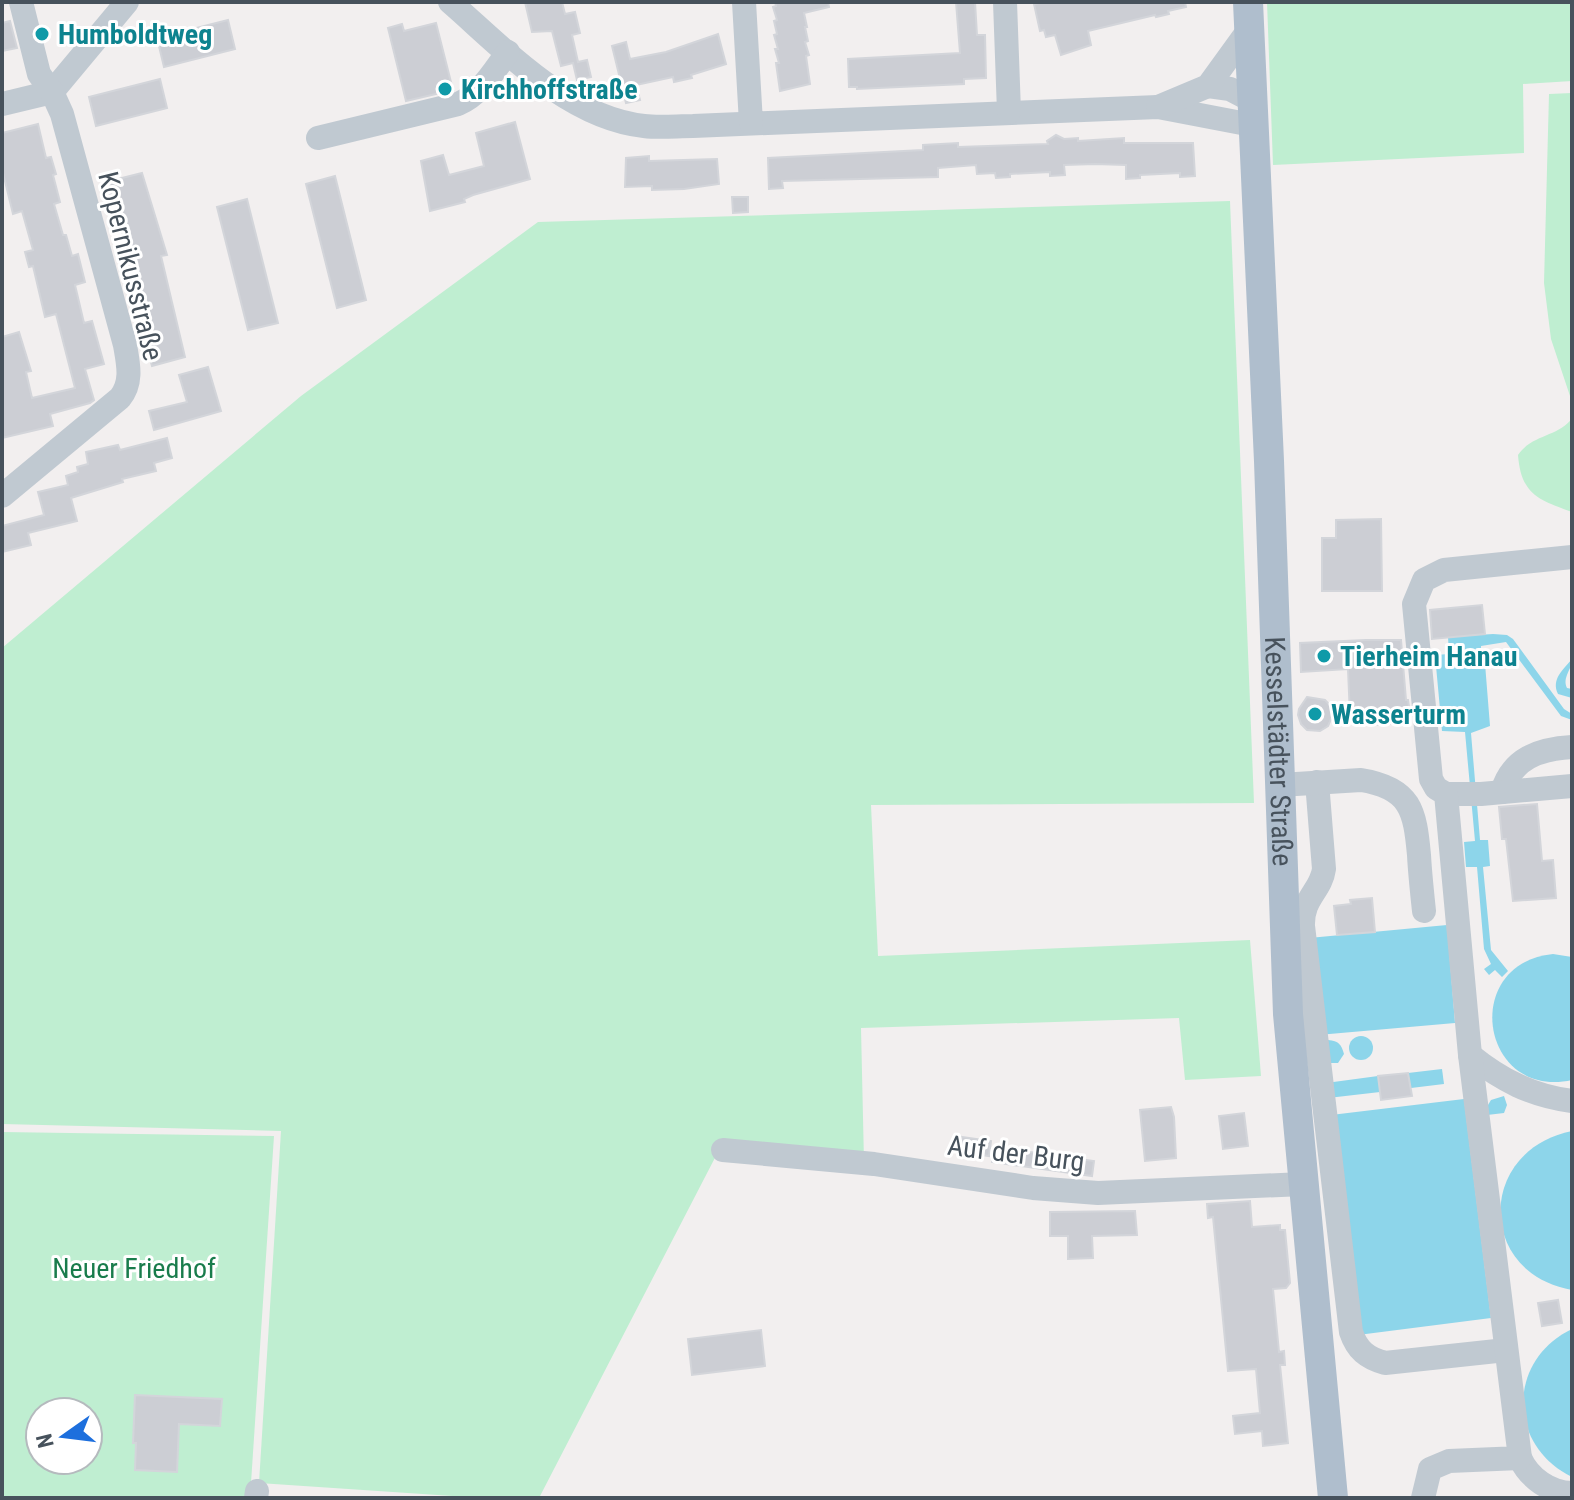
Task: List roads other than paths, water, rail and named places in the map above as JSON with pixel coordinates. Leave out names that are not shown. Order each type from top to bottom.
[{"type":"main road","name":"Kesselstädter Straße","points":[[1249,15],[1269,461],[1288,1014],[1333,1498]]},
{"type":"street","points":[[21,2],[39,74],[52,92]]},
{"type":"street","points":[[2,104],[52,92],[127,2]]},
{"type":"street","points":[[450,2],[573,103],[611,118],[652,126],[1158,107],[1252,112]]},
{"type":"street","points":[[744,2],[751,123]]},
{"type":"street","points":[[1005,2],[1009,112]]},
{"type":"street","points":[[1208,86],[1249,15]]},
{"type":"street","points":[[318,138],[458,104],[473,95],[508,52]]},
{"type":"street","points":[[1158,107],[1208,86],[1230,89],[1252,112]]},
{"type":"street","name":"Kopernikusstraße","points":[[2,496],[120,398],[129,380],[125,345],[62,114],[52,92]]},
{"type":"street","points":[[1572,557],[1444,570],[1424,580],[1414,604],[1430,770],[1466,793],[1572,786]]},
{"type":"street","points":[[1412,810],[1466,793],[1507,775],[1545,750],[1572,747]]},
{"type":"street","points":[[1280,785],[1361,780],[1373,782],[1404,799],[1412,810],[1416,829],[1424,911]]},
{"type":"street","points":[[1317,782],[1324,869],[1323,878],[1306,905],[1303,926],[1351,1332],[1360,1350],[1370,1359],[1385,1363],[1506,1350]]},
{"type":"street","points":[[1466,793],[1470,1055],[1520,1458],[1527,1470],[1546,1486],[1572,1493]]},
{"type":"street","points":[[1470,1055],[1491,1072],[1514,1084],[1534,1093],[1572,1101]]},
{"type":"street","name":"Auf der Burg","points":[[723,1150],[874,1164],[1033,1188],[1098,1193],[1303,1184]]},
{"type":"street","points":[[1423,1498],[1430,1469],[1438,1464],[1520,1458]]},
{"type":"water","points":[[1507,635],[1513,639],[1564,709],[1572,714],[1572,720],[1561,716],[1506,642],[1481,646],[1481,651],[1484,651],[1490,726],[1471,733],[1480,840],[1488,840],[1490,866],[1483,867],[1491,950],[1508,971],[1502,977],[1495,970],[1489,975],[1484,969],[1491,964],[1484,949],[1477,867],[1466,867],[1464,842],[1475,841],[1465,732],[1442,731],[1435,655],[1449,654],[1448,637]]},
{"type":"water","points":[[1572,659],[1566,680],[1567,688],[1572,689],[1572,698],[1558,694],[1556,684]]},
{"type":"water","points":[[1447,925],[1455,1023],[1318,1035],[1309,938]]},
{"type":"water","points":[[1553,954],[1572,957],[1572,1080],[1541,1081],[1517,1070],[1501,1052],[1493,1028],[1494,1004],[1504,981],[1523,963]]},
{"type":"water","points":[[1361,1036],[1372,1043],[1373,1048],[1366,1059],[1361,1060],[1350,1053],[1349,1048],[1356,1037]]},
{"type":"water","points":[[1328,1040],[1337,1042],[1342,1048],[1344,1054],[1338,1063],[1327,1063]]},
{"type":"water","points":[[1442,1069],[1444,1084],[1411,1088],[1408,1073]]},
{"type":"water","points":[[1378,1076],[1380,1092],[1328,1098],[1326,1083]]},
{"type":"water","points":[[1504,1096],[1507,1105],[1504,1113],[1487,1115],[1485,1110],[1491,1100]]},
{"type":"water","points":[[1464,1099],[1491,1318],[1358,1335],[1331,1115]]},
{"type":"water","points":[[1572,1131],[1572,1290],[1541,1279],[1518,1261],[1505,1237],[1500,1211],[1505,1185],[1518,1161],[1541,1143]]},
{"type":"water","points":[[1572,1329],[1572,1477],[1551,1463],[1535,1445],[1526,1424],[1523,1403],[1526,1381],[1535,1361],[1551,1343]]},
{"type":"place","name":"Humboldtweg","points":[[42,34]]},
{"type":"place","name":"Kirchhoffstraße","points":[[445,89]]},
{"type":"place","name":"Tierheim Hanau","points":[[1324,656]]},
{"type":"place","name":"Wasserturm","points":[[1315,714]]},
{"type":"park label","name":"Neuer Friedhof","points":[[134,1268]]}]
